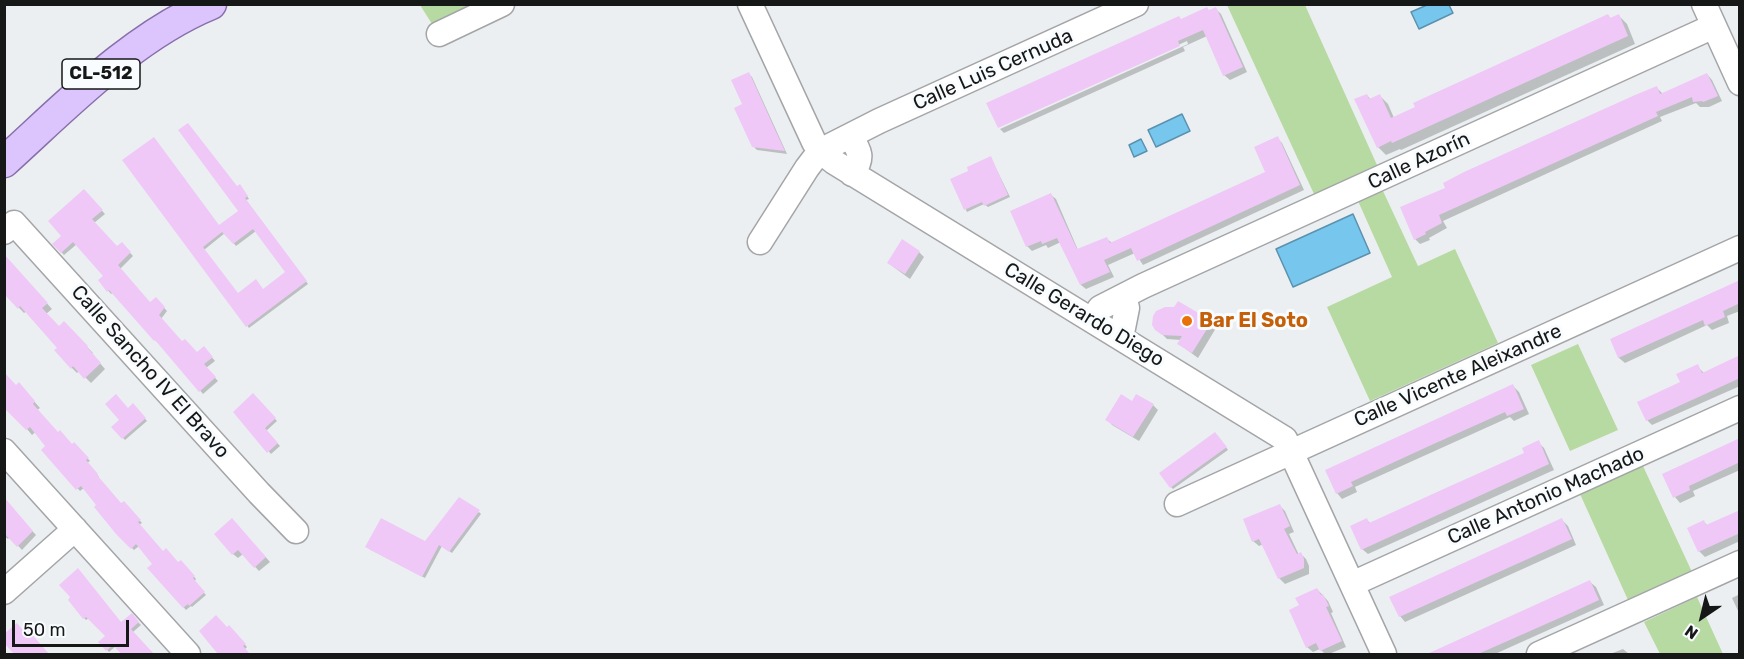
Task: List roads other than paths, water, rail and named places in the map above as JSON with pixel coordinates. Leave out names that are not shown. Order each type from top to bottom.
[{"type":"main road","name":"CL-512","points":[[4,162],[107,68],[191,13],[211,4]]},
{"type":"street","points":[[439,34],[502,4]]},
{"type":"street","name":"Calle Gerardo Diego","points":[[750,4],[820,151],[852,174],[1285,439],[1384,654]]},
{"type":"street","name":"Calle Luis Cernuda","points":[[760,242],[820,151],[1136,4]]},
{"type":"street","points":[[1704,4],[1740,83]]},
{"type":"street","name":"Calle Azorín","points":[[1092,320],[1100,308],[1124,296],[1714,26]]},
{"type":"street","points":[[850,136],[859,150],[859,164],[852,174]]},
{"type":"street","name":"Calle Sancho IV El Bravo","points":[[4,231],[14,222],[296,531]]},
{"type":"street","name":"Calle Vicente Aleixandre","points":[[1177,504],[1740,248]]},
{"type":"street","points":[[1121,338],[1127,308],[1124,296]]},
{"type":"street","name":"Calle Antonio Machado","points":[[1352,584],[1740,408]]},
{"type":"street","points":[[4,451],[188,654]]},
{"type":"street","points":[[4,592],[75,529]]},
{"type":"street","points":[[1539,654],[1740,563]]},
{"type":"water","points":[[1427,5],[1449,5],[1453,13],[1419,29],[1411,12]]},
{"type":"water","points":[[1182,114],[1190,131],[1156,147],[1148,130]]},
{"type":"water","points":[[1141,139],[1147,151],[1134,157],[1129,145]]},
{"type":"water","points":[[1353,214],[1370,253],[1293,287],[1276,249]]},
{"type":"place","name":"Bar El Soto","points":[[1187,321]]}]
